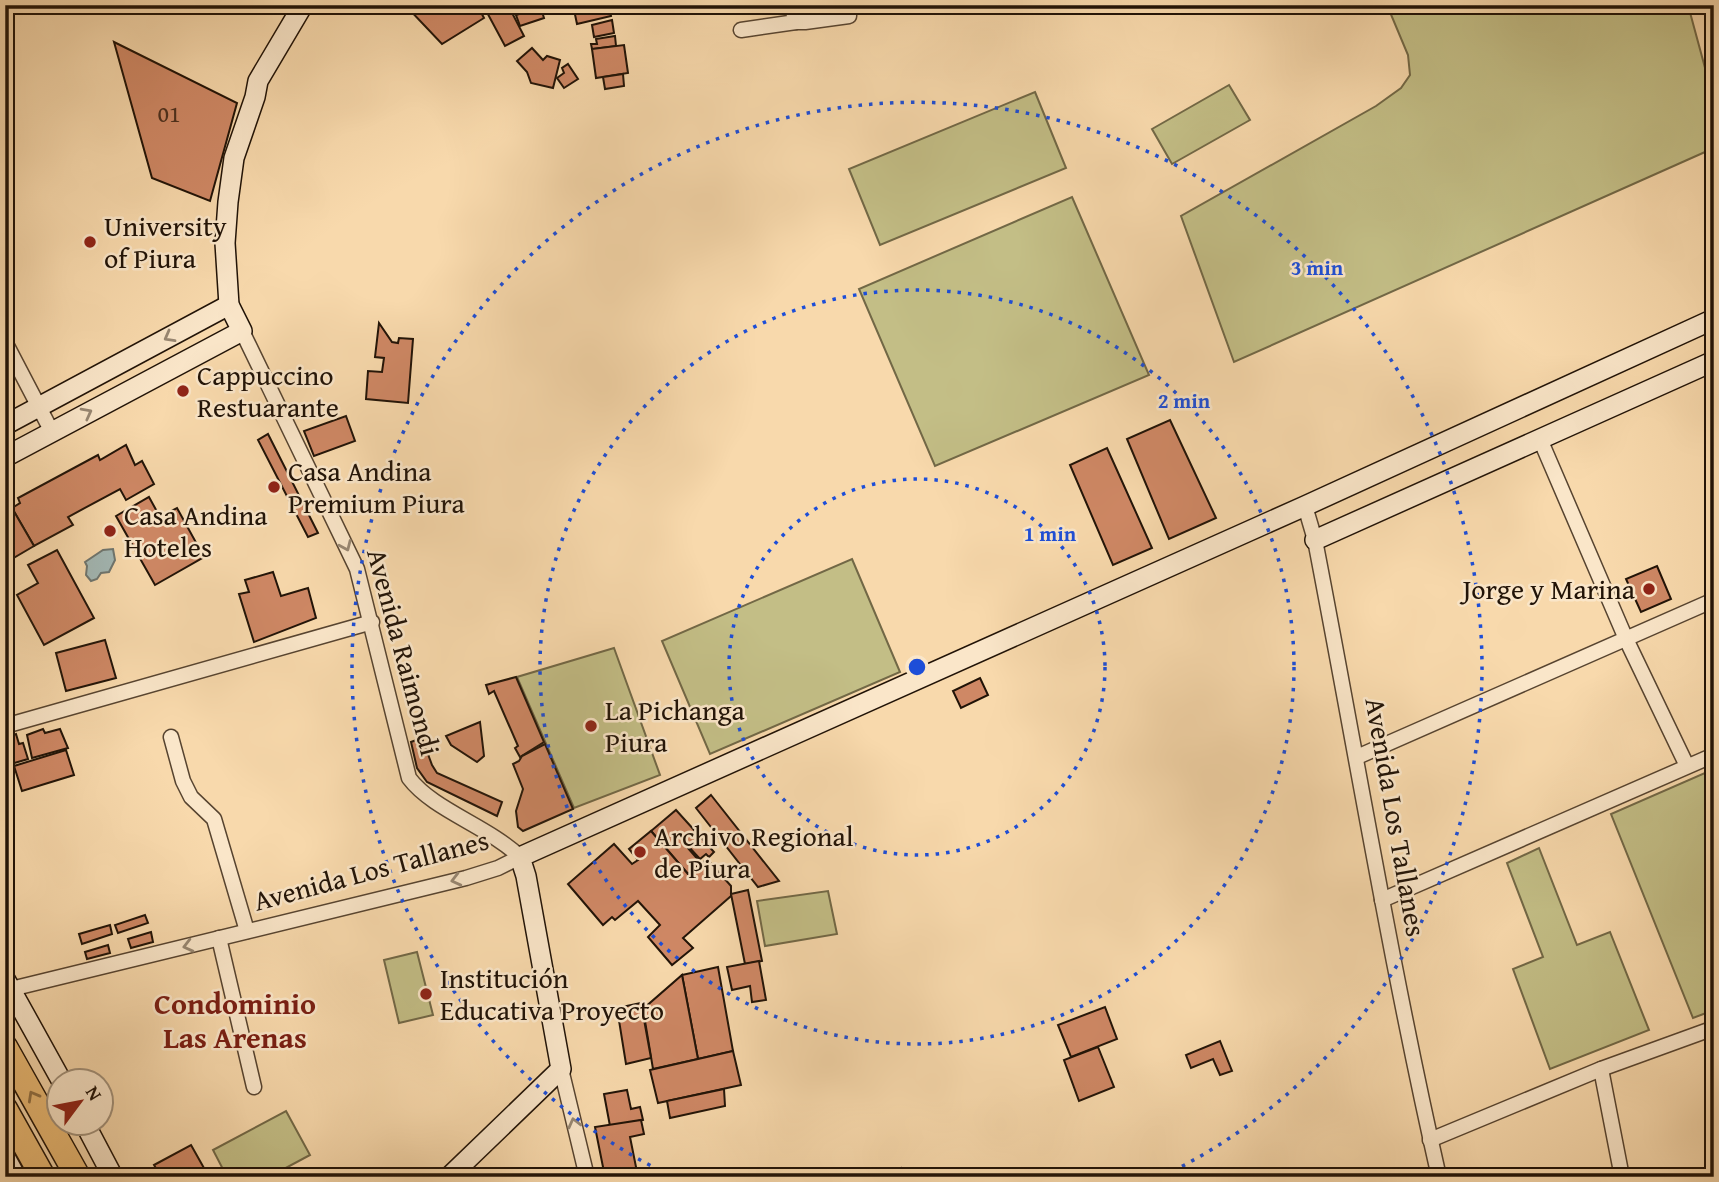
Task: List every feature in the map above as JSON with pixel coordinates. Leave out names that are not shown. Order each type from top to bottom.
[{"type":"highway","points":[[5,1047],[78,1177]]},
{"type":"highway","points":[[5,1109],[43,1177]]},
{"type":"main road","points":[[5,425],[229,305],[225,243],[234,158],[258,81],[303,5]]},
{"type":"main road","name":"Avenida Raimondi","points":[[229,305],[242,331]]},
{"type":"main road","name":"Avenida Los Tallanes","points":[[520,857],[1305,506],[1714,319]]},
{"type":"main road","points":[[5,457],[242,331]]},
{"type":"main road","points":[[1315,540],[1714,361]]},
{"type":"main road","points":[[449,1177],[561,1069],[526,876],[520,857]]},
{"type":"main road","points":[[8,984],[53,1066]]},
{"type":"main road","points":[[91,1136],[113,1177]]},
{"type":"main road","points":[[5,1157],[16,1177]]},
{"type":"street","points":[[791,5],[796,22]]},
{"type":"street","points":[[741,30],[849,16]]},
{"type":"street","name":"Avenida Raimondi","points":[[242,331],[357,569],[410,778],[419,790],[499,838],[520,857]]},
{"type":"street","points":[[5,342],[52,432]]},
{"type":"street","points":[[1540,439],[1626,639],[1687,766]]},
{"type":"street","name":"Avenida Los Tallanes","points":[[1305,506],[1315,540],[1382,900],[1439,1177]]},
{"type":"street","points":[[1357,757],[1714,600]]},
{"type":"street","points":[[5,726],[372,622]]},
{"type":"street","points":[[171,737],[183,782],[191,797],[214,819],[247,931]]},
{"type":"street","points":[[1382,900],[1714,755]]},
{"type":"street","name":"Avenida Los Tallanes","points":[[8,984],[219,938],[466,878],[498,868],[520,857]]},
{"type":"street","points":[[219,938],[254,1087]]},
{"type":"street","points":[[1430,1140],[1601,1069],[1714,1028]]},
{"type":"street","points":[[561,1069],[587,1177]]},
{"type":"street","points":[[1601,1069],[1622,1177]]},
{"type":"shaded area","points":[[1387,5],[1688,5],[1714,101],[1714,148],[1234,362],[1181,216],[1376,106],[1401,88],[1410,75],[1408,55]]},
{"type":"shaded area","points":[[1229,85],[1250,120],[1172,164],[1152,129]]},
{"type":"shaded area","points":[[1035,92],[1066,168],[880,245],[849,169]]},
{"type":"shaded area","points":[[1072,197],[1149,375],[935,466],[859,289]]},
{"type":"shaded area","points":[[113,549],[115,560],[109,572],[101,573],[97,579],[91,581],[86,575],[85,562],[103,550]]},
{"type":"shaded area","points":[[852,559],[900,672],[710,754],[662,641]]},
{"type":"shaded area","name":"La Pichanga Piura","points":[[614,648],[660,775],[574,808],[517,677]]},
{"type":"shaded area","points":[[1714,769],[1714,1010],[1693,1018],[1611,814]]},
{"type":"shaded area","points":[[1539,848],[1577,945],[1610,932],[1649,1030],[1550,1069],[1513,969],[1543,957],[1507,863]]},
{"type":"shaded area","points":[[828,891],[837,934],[765,946],[757,901]]},
{"type":"shaded area","points":[[417,952],[433,1015],[399,1023],[384,960]]},
{"type":"shaded area","points":[[286,1111],[310,1155],[269,1177],[227,1177],[213,1150]]},
{"type":"building","points":[[405,5],[477,5],[484,18],[442,44]]},
{"type":"building","points":[[483,5],[508,5],[524,36],[505,46]]},
{"type":"building","points":[[540,5],[544,18],[520,26],[516,15],[522,13],[520,6]]},
{"type":"building","points":[[573,5],[609,5],[611,16],[577,24]]},
{"type":"building","points":[[612,20],[614,33],[594,37],[592,25]]},
{"type":"building","points":[[615,36],[616,46],[592,49],[591,44],[597,44],[596,39]]},
{"type":"building","points":[[114,42],[237,103],[210,201],[152,178]]},
{"type":"building","points":[[624,45],[628,73],[596,78],[592,49]]},
{"type":"building","points":[[532,48],[543,60],[547,56],[560,60],[553,88],[531,83],[527,72],[517,61]]},
{"type":"building","points":[[568,64],[578,79],[564,88],[557,78],[564,73],[562,68]]},
{"type":"building","points":[[623,74],[624,86],[605,89],[603,77]]},
{"type":"building","points":[[379,323],[392,342],[398,343],[399,338],[413,339],[408,403],[366,399],[368,371],[382,372],[384,358],[375,357]]},
{"type":"building","points":[[346,416],[355,441],[314,456],[304,431]]},
{"type":"building","points":[[1170,420],[1216,518],[1169,539],[1127,439]]},
{"type":"building","points":[[268,434],[318,533],[308,537],[258,440]]},
{"type":"building","points":[[126,445],[135,465],[142,461],[154,484],[126,500],[120,489],[68,517],[73,525],[34,546],[12,508],[20,503],[18,498],[98,455],[100,460]]},
{"type":"building","points":[[1107,448],[1152,548],[1113,565],[1070,465]]},
{"type":"building","points":[[149,497],[160,517],[177,508],[204,557],[155,585],[116,516]]},
{"type":"building","points":[[12,508],[34,546],[5,563],[5,511]]},
{"type":"building","points":[[57,550],[94,618],[44,645],[17,595],[38,583],[28,565]]},
{"type":"building","name":"Jorge y Marina","points":[[1657,566],[1671,599],[1641,612],[1626,579]]},
{"type":"building","points":[[273,572],[281,596],[308,588],[316,618],[254,642],[239,594],[249,592],[245,580]]},
{"type":"building","points":[[105,640],[116,678],[66,691],[56,653]]},
{"type":"building","points":[[516,677],[544,742],[520,757],[515,748],[518,746],[494,691],[489,694],[486,685]]},
{"type":"building","points":[[980,678],[988,695],[961,708],[953,691]]},
{"type":"building","points":[[480,722],[484,756],[477,762],[451,745],[446,736]]},
{"type":"building","points":[[43,729],[45,733],[60,729],[68,748],[32,758],[27,735]]},
{"type":"building","points":[[16,734],[19,744],[23,743],[28,759],[11,764],[5,738]]},
{"type":"building","points":[[422,738],[437,773],[502,802],[497,816],[427,782],[417,768],[411,742]]},
{"type":"building","points":[[545,744],[573,809],[523,831],[518,827],[516,811],[523,789],[513,764]]},
{"type":"building","points":[[5,748],[13,774],[5,776]]},
{"type":"building","points":[[66,750],[74,775],[22,791],[14,766]]},
{"type":"building","points":[[711,795],[779,881],[758,887],[696,808]]},
{"type":"building","points":[[676,810],[714,852],[709,857],[706,854],[700,859],[688,846],[701,863],[688,874],[651,831]]},
{"type":"building","points":[[651,831],[688,874],[707,859],[731,886],[731,896],[683,938],[693,948],[672,965],[648,937],[660,925],[638,901],[615,920],[612,917],[603,925],[568,884],[614,844],[632,864],[638,860],[629,849]]},
{"type":"building","points":[[748,890],[762,961],[745,964],[731,894]]},
{"type":"building","points":[[145,915],[148,923],[118,933],[115,925]]},
{"type":"building","points":[[110,925],[112,934],[82,944],[79,934]]},
{"type":"building","points":[[151,932],[153,942],[131,948],[128,939]]},
{"type":"building","points":[[108,945],[110,953],[87,959],[85,952]]},
{"type":"building","points":[[759,961],[766,1000],[752,1002],[750,986],[732,990],[727,967]]},
{"type":"building","points":[[718,967],[733,1051],[698,1059],[682,975]]},
{"type":"building","points":[[682,975],[698,1059],[653,1069],[643,1009]]},
{"type":"building","points":[[641,1003],[651,1058],[626,1064],[617,1008]]},
{"type":"building","points":[[1105,1007],[1117,1039],[1071,1057],[1058,1025]]},
{"type":"building","points":[[1220,1041],[1232,1071],[1220,1075],[1213,1059],[1191,1068],[1186,1055]]},
{"type":"building","points":[[1098,1047],[1114,1087],[1079,1101],[1064,1060]]},
{"type":"building","points":[[733,1051],[741,1085],[658,1103],[650,1070]]},
{"type":"building","points":[[724,1089],[725,1106],[670,1118],[667,1101]]},
{"type":"building","points":[[627,1090],[631,1109],[640,1107],[643,1120],[610,1126],[604,1094]]},
{"type":"building","points":[[641,1120],[644,1134],[630,1137],[638,1177],[605,1177],[595,1127]]},
{"type":"building","points":[[191,1145],[209,1177],[161,1177],[154,1165]]},
{"type":"building","points":[[901,1168],[903,1177],[856,1177]]},
{"type":"place","name":"University of Piura","points":[[90,242]]},
{"type":"place","name":"Cappuccino Restuarante","points":[[183,391]]},
{"type":"place","name":"Casa Andina Premium Piura","points":[[274,487]]},
{"type":"place","name":"Casa Andina Hoteles","points":[[110,531]]},
{"type":"place","name":"Jorge y Marina","points":[[1649,589]]},
{"type":"place","name":"La Pichanga Piura","points":[[591,726]]},
{"type":"place","name":"Archivo Regional de Piura","points":[[640,852]]},
{"type":"place","name":"Institución Educativa Proyecto","points":[[426,994]]},
{"type":"district","name":"Condominio Las Arenas","points":[[235,1021]]}]
